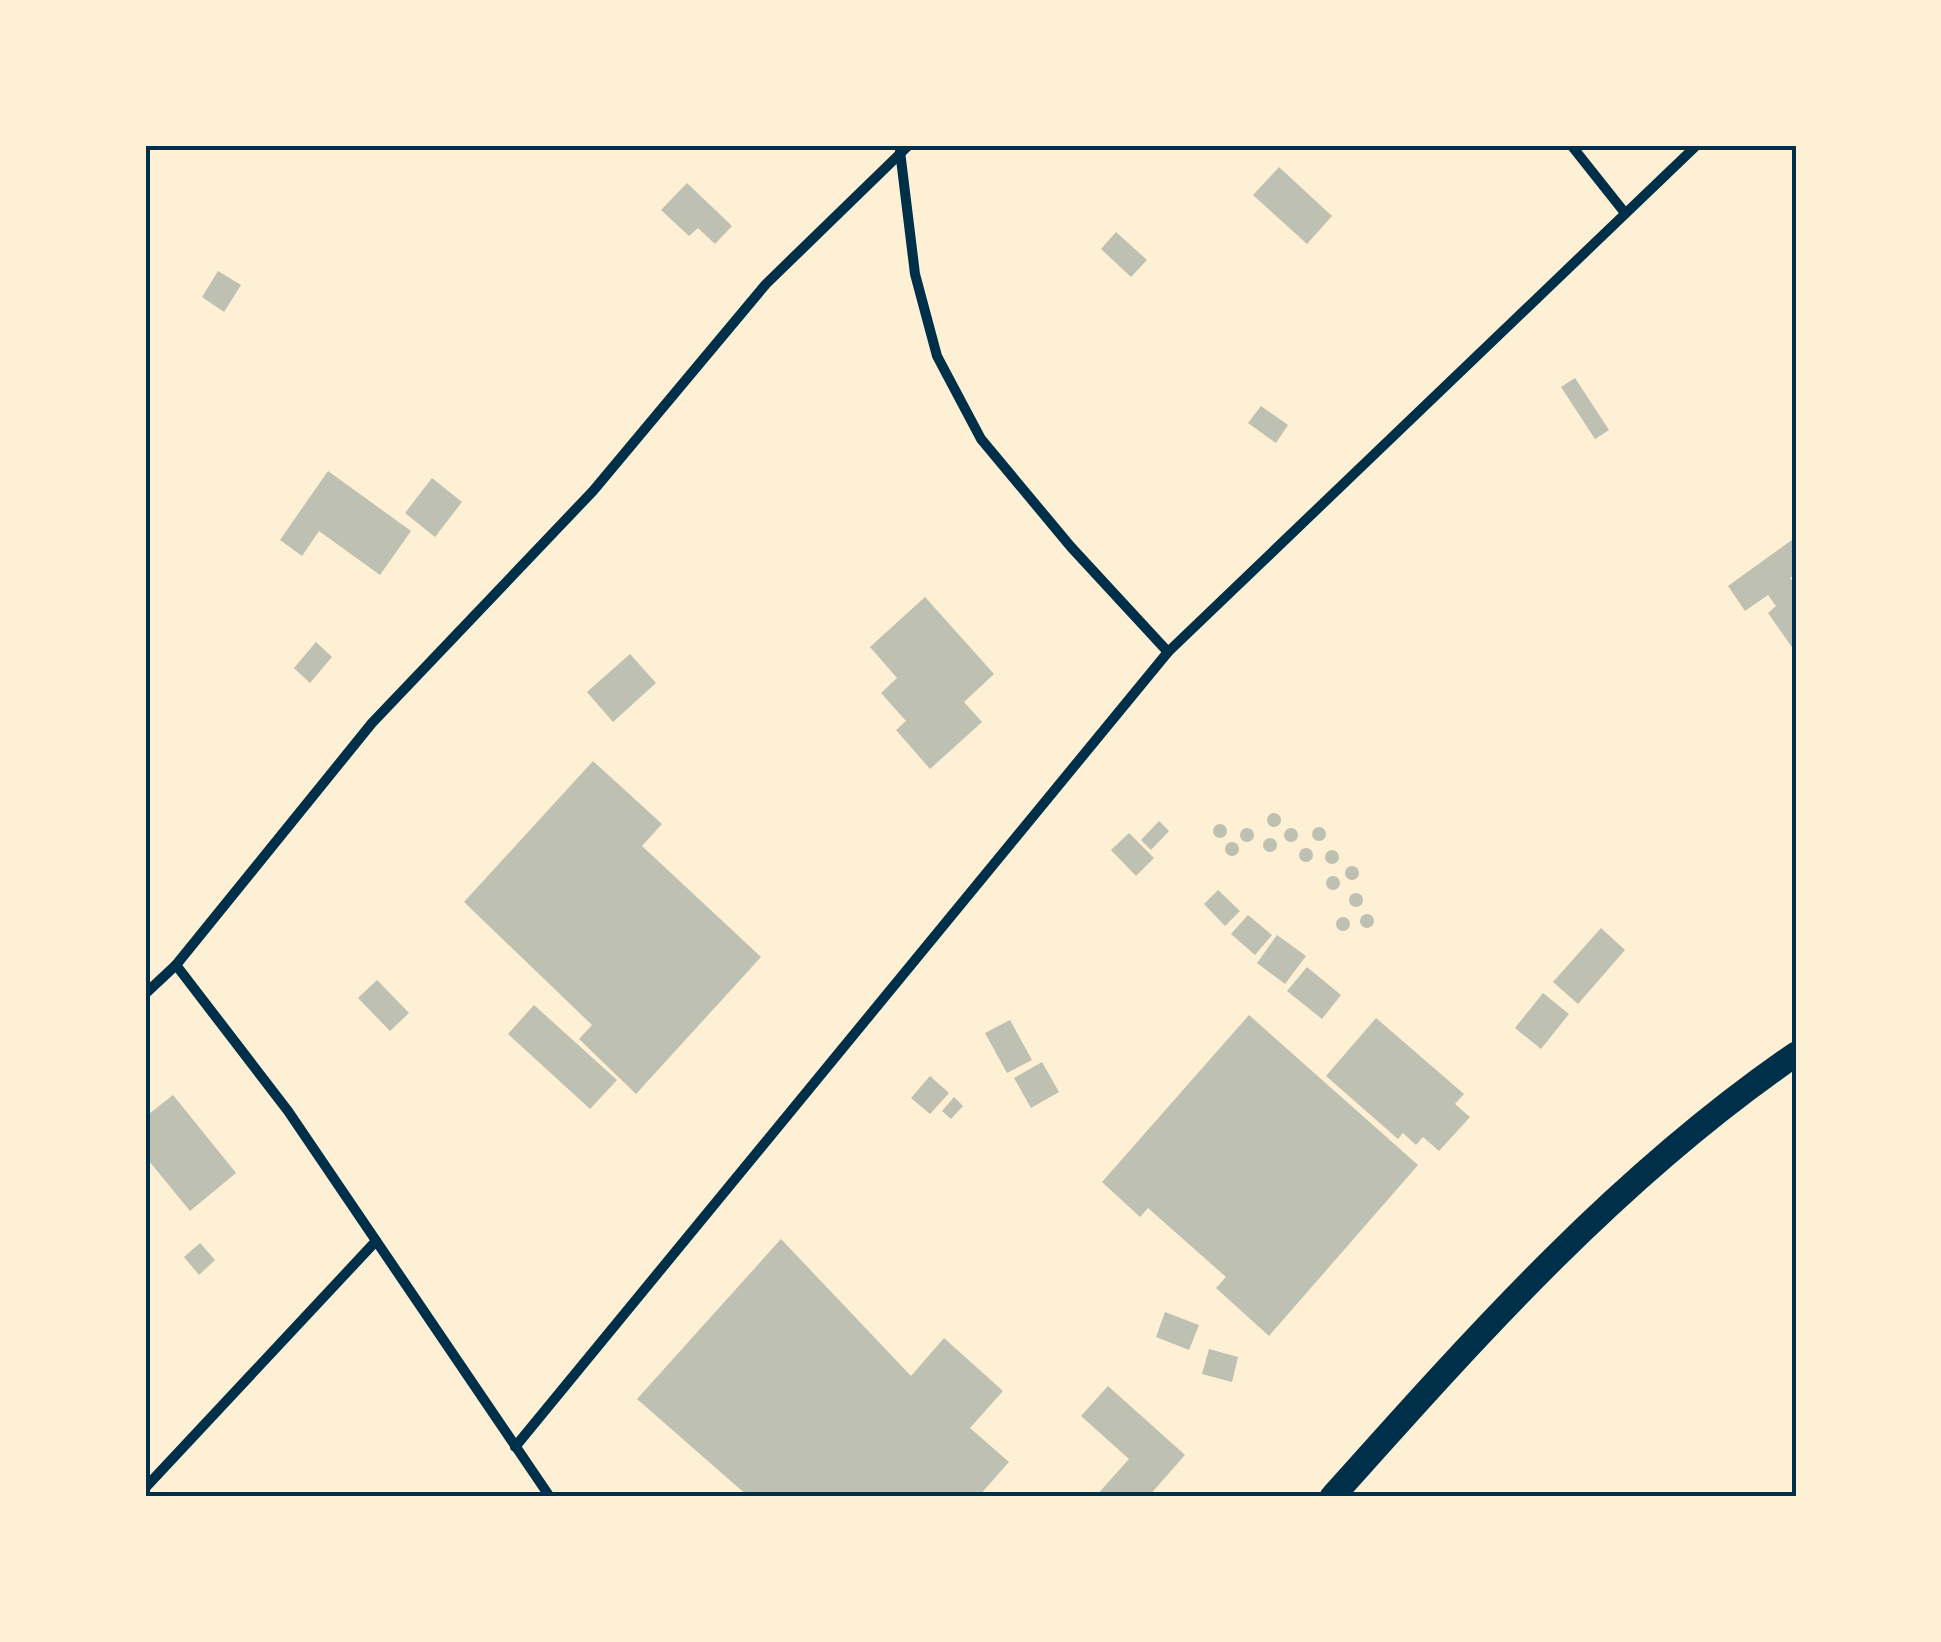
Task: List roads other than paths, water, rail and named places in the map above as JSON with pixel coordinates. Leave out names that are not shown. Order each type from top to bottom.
[{"type":"main road","points":[[1332,1497],[1493,1318],[1601,1212],[1680,1139],[1796,1054]]},
{"type":"street","points":[[1572,145],[1625,214]]},
{"type":"street","points":[[516,1447],[1168,652],[1697,145]]},
{"type":"street","points":[[905,148],[915,274],[937,356],[980,439],[1071,547],[1168,652]]},
{"type":"street","points":[[145,994],[176,965],[372,723],[593,491],[766,284],[905,148]]},
{"type":"street","points":[[176,965],[288,1111],[550,1497]]},
{"type":"street","points":[[145,1488],[376,1240]]}]
